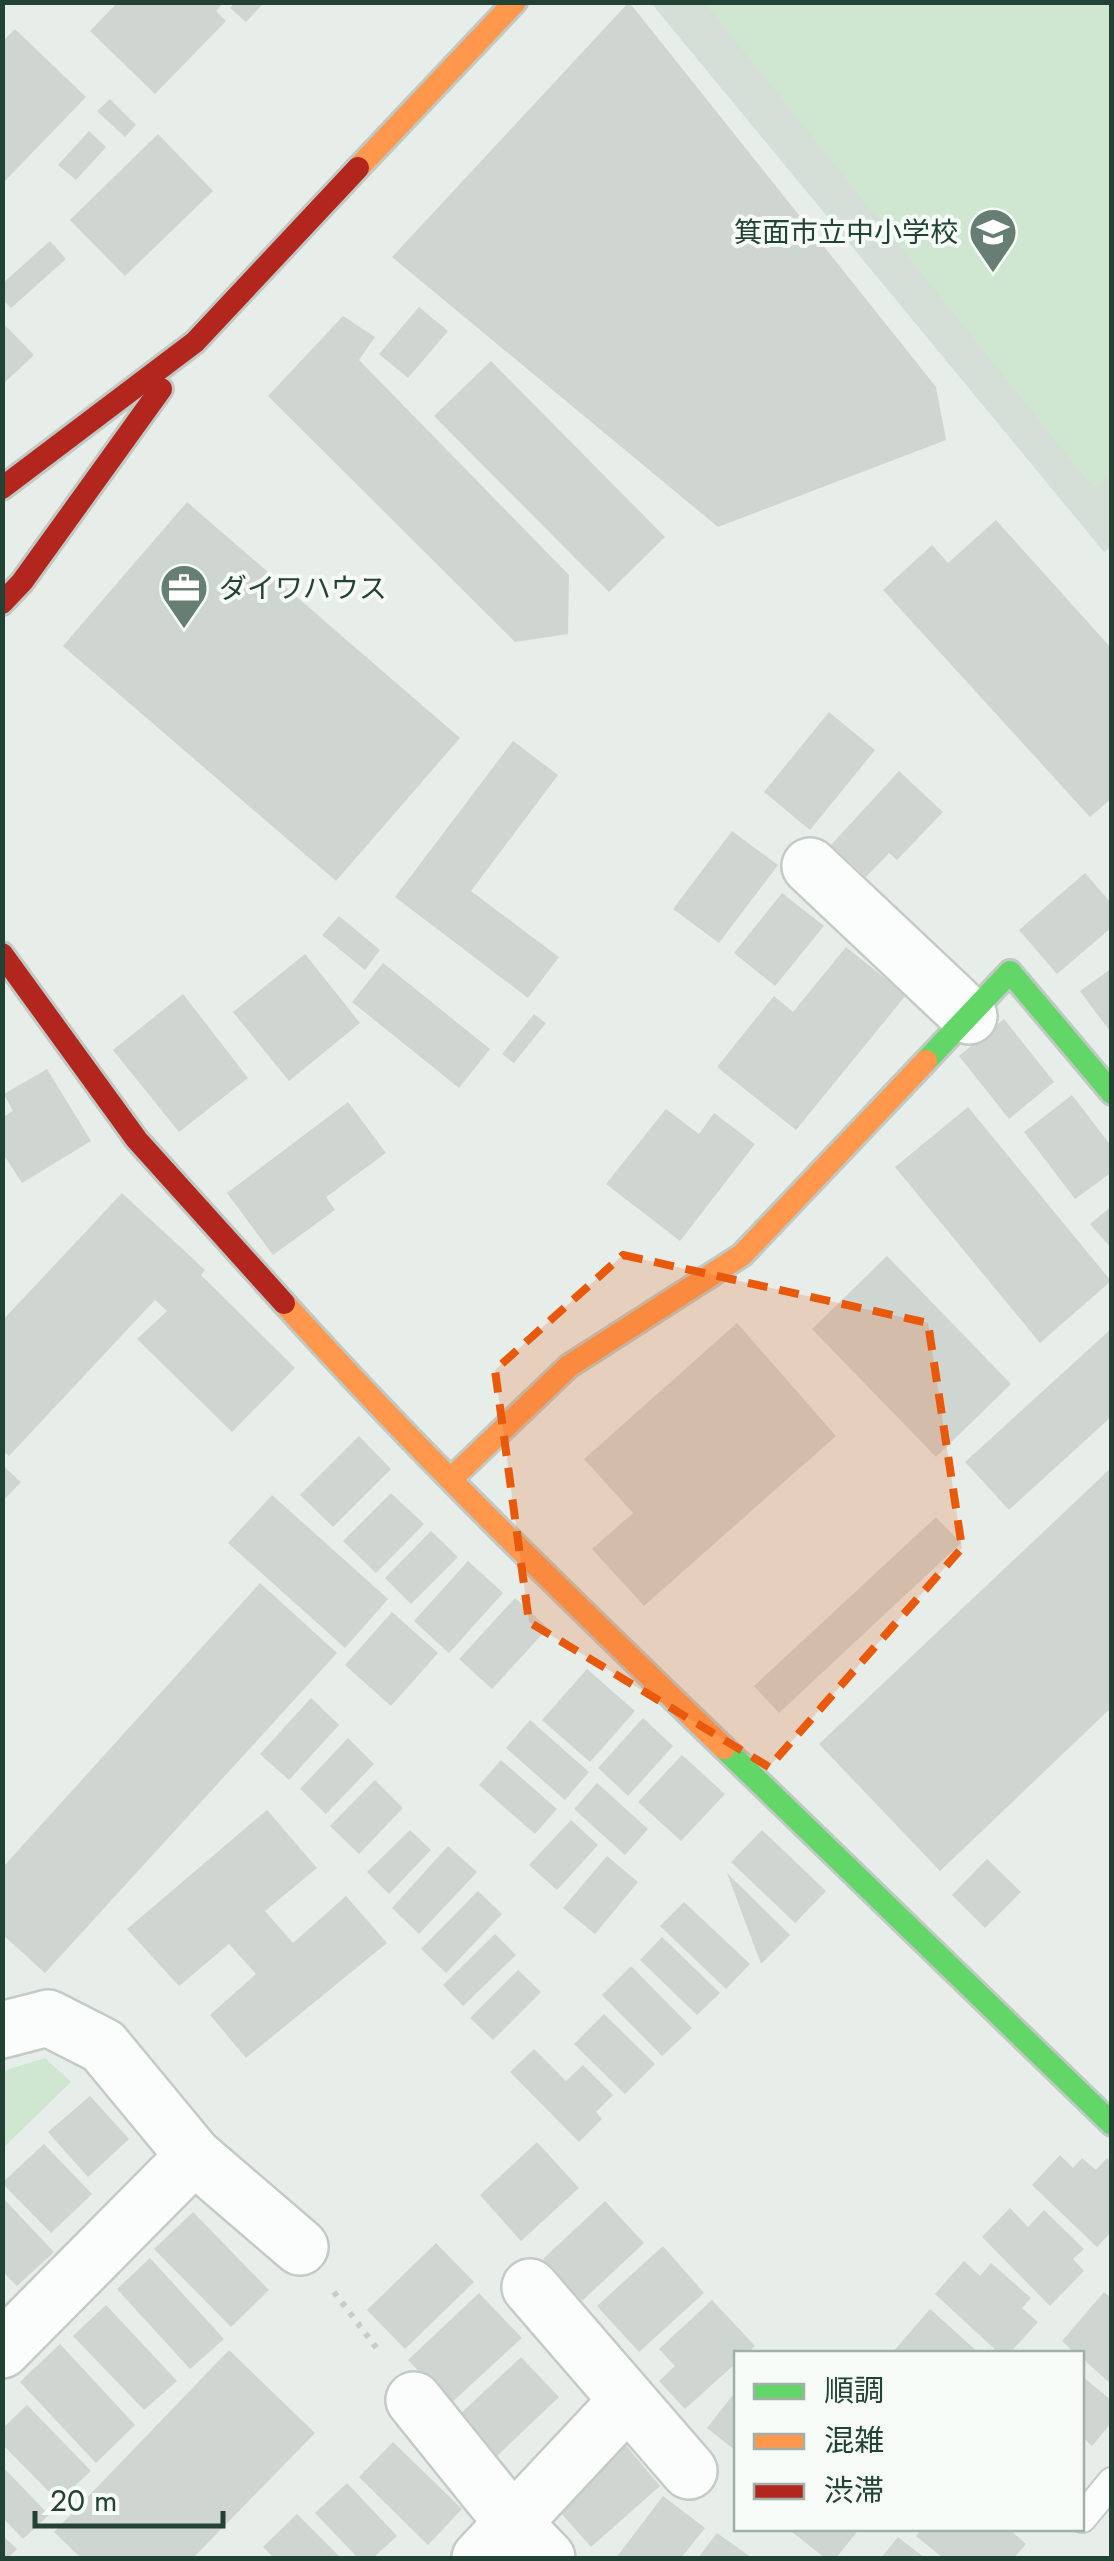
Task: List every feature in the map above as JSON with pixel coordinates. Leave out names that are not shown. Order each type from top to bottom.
[{"type":"street","points":[[2,602],[22,582],[196,342],[515,2]]},
{"type":"street","points":[[2,488],[196,342]]},
{"type":"street","points":[[810,866],[969,1016]]},
{"type":"street","points":[[2,954],[136,1140],[336,1362],[604,1631],[1112,2124]]},
{"type":"street","points":[[452,1478],[569,1366],[742,1254],[1010,972],[1112,1092]]},
{"type":"street","points":[[2,2030],[48,2018],[103,2046],[194,2156],[300,2248]]},
{"type":"street","points":[[2,2350],[194,2156]]},
{"type":"street","points":[[530,2288],[689,2471]]},
{"type":"street","points":[[414,2400],[513,2547],[627,2401]]},
{"type":"lane","points":[[1084,2516],[1112,2482]]},
{"type":"path","points":[[300,2248],[414,2400]]},
{"type":"highlighted area","points":[[623,1255],[928,1323],[962,1548],[769,1767],[529,1622],[495,1370]]},
{"type":"shaded area","name":"箕面市立中小学校","points":[[651,3],[1111,3],[1112,546],[1104,552]]},
{"type":"green space","name":"箕面市立中小学校","points":[[705,3],[1111,3],[1112,471],[1094,488]]},
{"type":"green space","points":[[45,2058],[71,2082],[3,2148],[3,2071]]},
{"type":"building","points":[[118,2],[224,2],[216,11],[226,21],[155,94],[90,31]]},
{"type":"building","points":[[235,2],[262,5],[246,22],[230,8]]},
{"type":"building","points":[[629,2],[936,387],[946,440],[718,527],[392,257]]},
{"type":"building","points":[[15,29],[86,97],[2,184],[2,42]]},
{"type":"building","points":[[110,99],[136,125],[125,137],[97,111]]},
{"type":"building","points":[[89,131],[106,147],[76,180],[58,165]]},
{"type":"building","points":[[158,134],[213,191],[125,276],[70,220]]},
{"type":"building","points":[[50,241],[66,259],[11,308],[2,299],[2,284]]},
{"type":"building","points":[[419,307],[448,331],[408,378],[379,354]]},
{"type":"building","points":[[343,316],[375,337],[359,360],[569,575],[568,634],[515,642],[268,396]]},
{"type":"building","points":[[2,322],[34,355],[2,385]]},
{"type":"building","points":[[491,361],[665,537],[609,592],[434,416]]},
{"type":"building","points":[[187,502],[460,738],[336,881],[63,646]]},
{"type":"building","points":[[996,520],[1112,649],[1112,798],[1090,817],[883,590],[932,545],[948,563]]},
{"type":"building","points":[[829,712],[875,750],[810,830],[764,792]]},
{"type":"building","points":[[513,741],[558,775],[471,891],[559,957],[528,998],[395,897]]},
{"type":"building","points":[[899,771],[943,812],[897,860],[889,853],[866,877],[831,845]]},
{"type":"building","points":[[732,831],[778,865],[719,943],[673,909]]},
{"type":"building","points":[[1085,873],[1112,904],[1112,927],[1057,974],[1019,930]]},
{"type":"building","points":[[782,893],[824,926],[775,986],[734,953]]},
{"type":"building","points":[[339,916],[380,950],[365,970],[322,935]]},
{"type":"building","points":[[846,947],[906,995],[796,1130],[717,1067],[774,996],[793,1012]]},
{"type":"building","points":[[305,954],[360,1023],[289,1081],[233,1012]]},
{"type":"building","points":[[383,963],[490,1049],[459,1088],[352,1002]]},
{"type":"building","points":[[1112,968],[1112,1034],[1080,991]]},
{"type":"building","points":[[183,994],[248,1078],[179,1132],[113,1050]]},
{"type":"building","points":[[534,1014],[546,1023],[514,1063],[502,1054]]},
{"type":"building","points":[[1004,1019],[1054,1082],[1009,1119],[959,1056]]},
{"type":"building","points":[[47,1069],[91,1141],[22,1183],[2,1152],[2,1118],[13,1111],[4,1094]]},
{"type":"building","points":[[1072,1095],[1112,1147],[1112,1172],[1075,1199],[1024,1132]]},
{"type":"building","points":[[348,1102],[386,1153],[326,1197],[335,1210],[273,1255],[227,1193]]},
{"type":"building","points":[[968,1107],[1111,1281],[1040,1343],[895,1167]]},
{"type":"building","points":[[666,1109],[699,1134],[714,1113],[755,1144],[680,1241],[606,1184]]},
{"type":"building","points":[[122,1193],[205,1270],[201,1275],[295,1368],[232,1432],[137,1339],[167,1311],[155,1300],[9,1456],[2,1450],[2,1321]]},
{"type":"building","points":[[1112,1206],[1112,1249],[1090,1224]]},
{"type":"building","points":[[887,1256],[1011,1384],[936,1457],[812,1329]]},
{"type":"building","points":[[737,1323],[836,1436],[644,1606],[592,1549],[633,1513],[584,1459]]},
{"type":"building","points":[[1112,1328],[1112,1416],[1009,1510],[965,1462]]},
{"type":"building","points":[[359,1436],[391,1469],[333,1527],[300,1495]]},
{"type":"building","points":[[2,1465],[21,1482],[2,1502]]},
{"type":"building","points":[[1112,1467],[1112,1707],[940,1871],[819,1744]]},
{"type":"building","points":[[391,1493],[424,1524],[376,1573],[343,1541]]},
{"type":"building","points":[[272,1495],[388,1599],[345,1648],[228,1543]]},
{"type":"building","points":[[936,1517],[961,1543],[779,1713],[754,1686]]},
{"type":"building","points":[[431,1531],[458,1557],[411,1604],[385,1578]]},
{"type":"building","points":[[468,1561],[503,1593],[449,1653],[414,1621]]},
{"type":"building","points":[[260,1583],[337,1653],[45,1973],[3,1935],[3,1867]]},
{"type":"building","points":[[515,1598],[548,1628],[492,1689],[459,1659]]},
{"type":"building","points":[[392,1612],[438,1653],[391,1706],[345,1665]]},
{"type":"building","points":[[587,1669],[635,1711],[590,1762],[542,1720]]},
{"type":"building","points":[[311,1698],[339,1725],[289,1780],[260,1754]]},
{"type":"building","points":[[643,1718],[673,1746],[628,1796],[598,1768]]},
{"type":"building","points":[[530,1720],[589,1772],[565,1800],[506,1748]]},
{"type":"building","points":[[348,1738],[374,1764],[326,1814],[300,1789]]},
{"type":"building","points":[[682,1755],[725,1794],[681,1841],[638,1802]]},
{"type":"building","points":[[501,1760],[557,1809],[535,1834],[479,1785]]},
{"type":"building","points":[[375,1780],[403,1808],[359,1854],[330,1826]]},
{"type":"building","points":[[597,1783],[648,1829],[625,1855],[574,1809]]},
{"type":"building","points":[[267,1810],[317,1868],[265,1911],[293,1943],[346,1896],[387,1943],[246,2058],[210,2015],[256,1974],[229,1944],[179,1986],[127,1929]]},
{"type":"building","points":[[571,1820],[598,1845],[557,1890],[529,1865]]},
{"type":"building","points":[[410,1830],[431,1850],[389,1894],[367,1872]]},
{"type":"building","points":[[762,1830],[826,1891],[795,1923],[731,1862]]},
{"type":"building","points":[[448,1846],[477,1872],[419,1934],[392,1908]]},
{"type":"building","points":[[607,1856],[638,1882],[595,1934],[563,1908]]},
{"type":"building","points":[[987,1859],[1021,1892],[985,1928],[952,1895]]},
{"type":"building","points":[[727,1873],[790,1935],[761,1964]]},
{"type":"building","points":[[478,1891],[502,1914],[446,1973],[421,1949]]},
{"type":"building","points":[[684,1902],[750,1964],[726,1989],[660,1926]]},
{"type":"building","points":[[495,1934],[516,1955],[463,2006],[443,1985]]},
{"type":"building","points":[[662,1937],[720,1993],[697,2015],[640,1960]]},
{"type":"building","points":[[631,1966],[692,2028],[662,2056],[602,1995]]},
{"type":"building","points":[[518,1970],[541,1992],[493,2040],[470,2018]]},
{"type":"building","points":[[604,2014],[655,2064],[625,2094],[574,2044]]},
{"type":"building","points":[[534,2049],[566,2081],[583,2065],[613,2095],[596,2112],[602,2119],[579,2142],[510,2072]]},
{"type":"building","points":[[90,2096],[129,2139],[88,2177],[48,2132]]},
{"type":"building","points":[[537,2142],[579,2188],[521,2241],[480,2195]]},
{"type":"building","points":[[44,2144],[92,2194],[51,2233],[2,2183]]},
{"type":"building","points":[[1060,2155],[1073,2168],[1082,2158],[1096,2170],[1107,2158],[1112,2163],[1112,2231],[1097,2247],[1032,2185]]},
{"type":"building","points":[[2,2197],[54,2252],[17,2286],[2,2271]]},
{"type":"building","points":[[605,2201],[644,2243],[582,2301],[543,2259]]},
{"type":"building","points":[[1010,2208],[1028,2227],[1044,2210],[1084,2249],[1073,2259],[1084,2271],[1050,2306],[982,2237]]},
{"type":"building","points":[[193,2212],[269,2290],[231,2327],[154,2249]]},
{"type":"building","points":[[436,2243],[474,2282],[405,2349],[367,2310]]},
{"type":"building","points":[[663,2246],[704,2293],[639,2352],[597,2306]]},
{"type":"building","points":[[150,2258],[224,2339],[190,2369],[117,2289]]},
{"type":"building","points":[[964,2261],[980,2276],[991,2263],[1031,2298],[1022,2308],[1038,2322],[1012,2351],[997,2351],[935,2294]]},
{"type":"building","points":[[1104,2292],[1112,2299],[1112,2385],[1084,2360],[1084,2351],[1073,2351],[1062,2341]]},
{"type":"building","points":[[479,2293],[522,2338],[450,2404],[408,2360]]},
{"type":"building","points":[[712,2300],[755,2346],[750,2351],[734,2351],[734,2365],[685,2409],[659,2381],[675,2366],[659,2349]]},
{"type":"building","points":[[106,2305],[177,2381],[144,2410],[73,2336]]},
{"type":"building","points":[[930,2309],[977,2351],[894,2351]]},
{"type":"building","points":[[60,2344],[135,2425],[96,2463],[20,2382]]},
{"type":"building","points":[[229,2350],[315,2433],[193,2558],[81,2558],[54,2532]]},
{"type":"building","points":[[521,2357],[559,2397],[495,2458],[457,2417]]},
{"type":"building","points":[[1084,2378],[1112,2401],[1112,2422],[1092,2446],[1084,2439]]},
{"type":"building","points":[[734,2394],[734,2449],[707,2428]]},
{"type":"building","points":[[27,2405],[91,2471],[58,2501],[2,2444],[2,2429]]},
{"type":"building","points":[[393,2442],[462,2509],[428,2545],[359,2477]]},
{"type":"building","points":[[623,2442],[660,2486],[591,2547],[553,2504]]},
{"type":"building","points":[[2,2466],[49,2515],[23,2539],[2,2517]]},
{"type":"building","points":[[347,2483],[397,2536],[373,2558],[358,2558],[315,2513]]},
{"type":"building","points":[[663,2496],[705,2528],[681,2558],[616,2558]]},
{"type":"building","points":[[297,2514],[341,2558],[274,2558],[263,2547]]},
{"type":"building","points":[[858,2531],[836,2558],[825,2558],[792,2532]]},
{"type":"building","points":[[920,2531],[1011,2531],[1026,2544],[1014,2558],[943,2558],[916,2536]]},
{"type":"building","points":[[717,2533],[752,2558],[698,2558]]},
{"type":"building","points":[[2,2535],[17,2549],[8,2558],[2,2558]]},
{"type":"building","points":[[898,2537],[925,2558],[881,2558]]},
{"type":"traffic: fast","points":[[926,1061],[1010,972],[1112,1093]]},
{"type":"traffic: fast","points":[[724,1748],[1112,2124]]},
{"type":"traffic: slow","points":[[358,168],[515,2]]},
{"type":"traffic: slow","points":[[452,1478],[569,1366],[742,1255],[926,1061]]},
{"type":"traffic: slow","points":[[284,1303],[445,1474],[724,1748]]},
{"type":"traffic: jam","points":[[2,488],[195,342],[358,168]]},
{"type":"traffic: jam","points":[[2,603],[22,582],[161,389]]},
{"type":"traffic: jam","points":[[2,954],[137,1140],[284,1303]]},
{"type":"place","name":"箕面市立中小学校","points":[[993,274]]},
{"type":"place","name":"ダイワハウス","points":[[184,630]]}]
